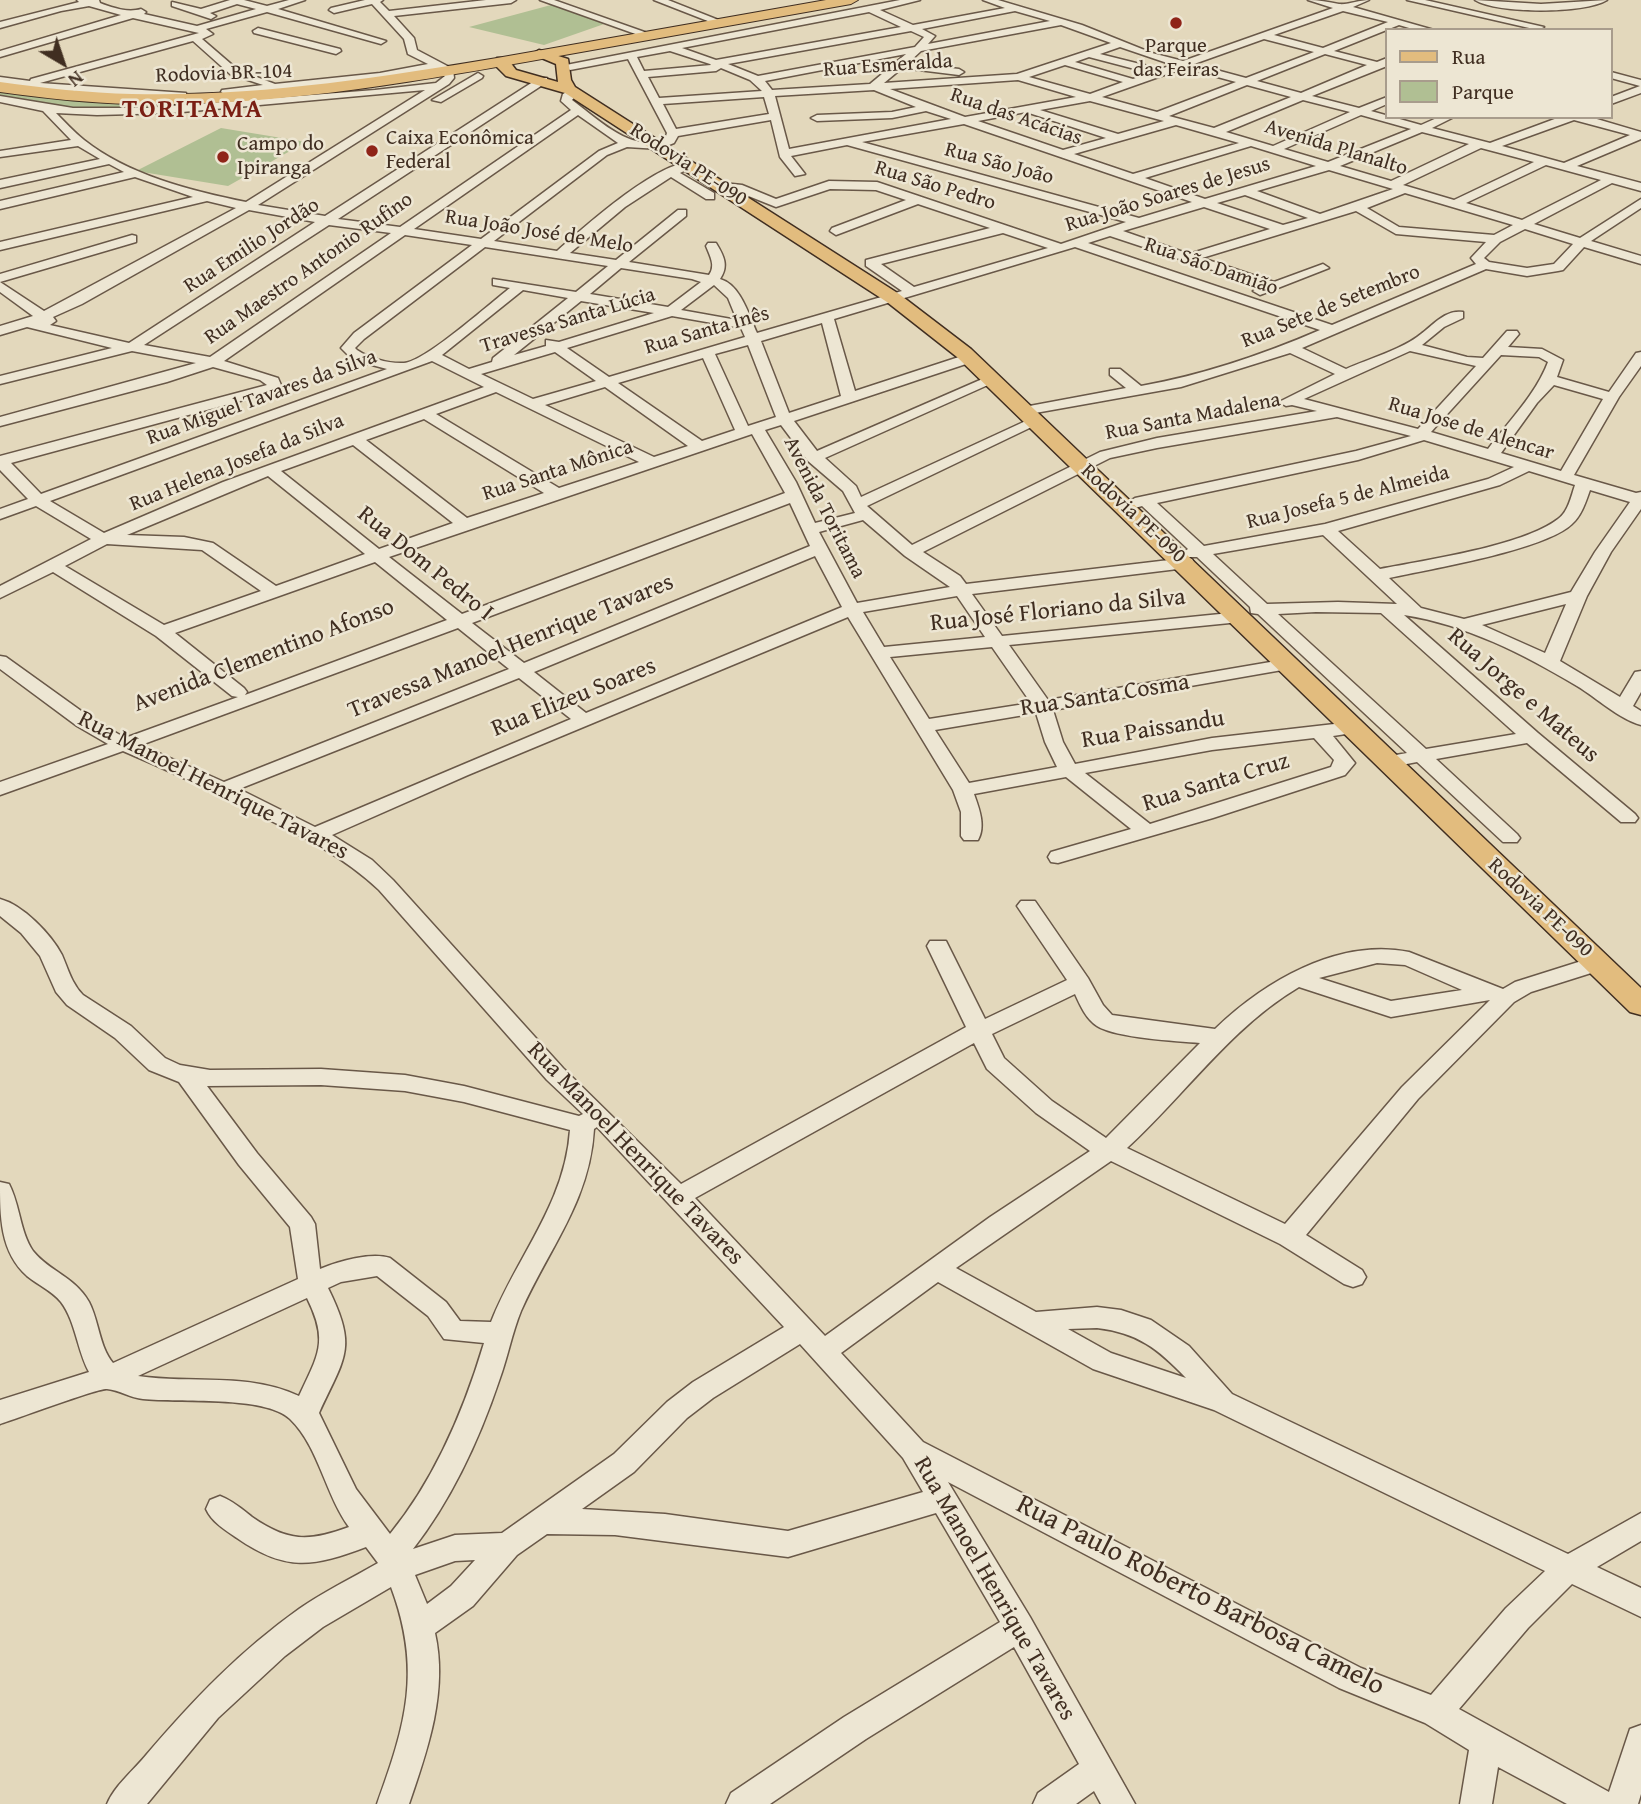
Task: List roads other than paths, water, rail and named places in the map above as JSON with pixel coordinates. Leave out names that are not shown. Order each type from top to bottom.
[{"type":"highway","name":"Rodovia BR-104","points":[[0,87],[93,97],[195,100],[302,92],[442,74],[539,54],[850,0]]},
{"type":"highway","name":"Rodovia BR-104","points":[[442,74],[526,77],[567,68],[610,42]]},
{"type":"main road","points":[[539,54],[561,60],[567,68],[564,80],[572,91]]},
{"type":"main road","name":"Rodovia PE-090","points":[[502,61],[508,71],[572,91],[688,165],[714,190],[903,295],[1081,465],[1135,503],[1188,557],[1236,613],[1641,1005]]},
{"type":"street","points":[[0,17],[71,0]]},
{"type":"street","points":[[0,25],[85,1],[105,0],[140,14],[208,34]]},
{"type":"street","points":[[187,0],[175,4],[215,17]]},
{"type":"street","points":[[193,31],[215,17],[276,0]]},
{"type":"street","points":[[24,83],[300,0]]},
{"type":"street","points":[[388,14],[511,0]]},
{"type":"street","points":[[545,0],[648,35]]},
{"type":"street","points":[[659,0],[721,23]]},
{"type":"street","points":[[567,68],[668,46],[915,0]]},
{"type":"street","points":[[988,0],[1063,22],[1118,44],[1186,65],[1386,118]]},
{"type":"street","points":[[1313,0],[1422,28]]},
{"type":"street","points":[[786,153],[1092,97],[1364,0]]},
{"type":"street","points":[[1412,0],[1538,28],[1570,3]]},
{"type":"street","points":[[1411,25],[1483,8],[1487,1],[1544,8],[1602,0]]},
{"type":"street","points":[[85,1],[140,14]]},
{"type":"street","points":[[199,13],[234,1],[381,41]]},
{"type":"street","points":[[334,10],[370,1],[388,14],[409,38],[412,52],[462,85]]},
{"type":"street","points":[[566,7],[592,1]]},
{"type":"street","points":[[49,5],[60,8]]},
{"type":"street","points":[[869,8],[930,36],[874,86]]},
{"type":"street","points":[[642,74],[719,66],[1016,9]]},
{"type":"street","points":[[0,54],[140,14]]},
{"type":"street","points":[[668,46],[757,79],[1063,22]]},
{"type":"street","points":[[1158,116],[1398,22]]},
{"type":"street","points":[[294,41],[335,28]]},
{"type":"street","points":[[193,31],[234,72],[281,87]]},
{"type":"street","points":[[258,31],[336,51]]},
{"type":"street","points":[[1265,36],[1384,65]]},
{"type":"street","name":"Rua Esmeralda","points":[[656,101],[1018,77],[1118,44]]},
{"type":"street","points":[[407,368],[362,359],[350,353],[348,348],[359,336],[603,153],[626,144],[659,146],[670,141],[673,133],[630,54]]},
{"type":"street","points":[[1089,54],[1162,73]]},
{"type":"street","points":[[1065,62],[1136,83]]},
{"type":"street","points":[[900,65],[946,69],[981,79]]},
{"type":"street","points":[[1215,132],[1384,65]]},
{"type":"street","points":[[0,99],[48,111],[104,112],[281,87],[380,76],[442,74]]},
{"type":"street","points":[[288,187],[442,74]]},
{"type":"street","points":[[0,338],[38,322],[253,208],[478,76]]},
{"type":"street","points":[[1613,76],[1641,83]]},
{"type":"street","name":"Avenida Planalto","points":[[1018,77],[1215,132],[1641,260]]},
{"type":"street","points":[[757,79],[770,94],[786,153],[792,168],[799,174]]},
{"type":"street","points":[[0,80],[52,88],[195,100]]},
{"type":"street","name":"Rua Emilio Jordão","points":[[0,380],[132,347],[543,80]]},
{"type":"street","name":"Rua das Acácias","points":[[874,86],[926,107],[1281,229]]},
{"type":"street","points":[[1613,100],[1641,89]]},
{"type":"street","points":[[572,91],[566,101],[626,144]]},
{"type":"street","points":[[1273,150],[1386,100]]},
{"type":"street","points":[[985,104],[1026,108],[1118,138]]},
{"type":"street","points":[[817,118],[892,115],[926,107],[962,105]]},
{"type":"street","points":[[0,114],[26,107]]},
{"type":"street","name":"Rua Maestro Antonio Rufino","points":[[0,422],[173,376],[213,362],[578,110]]},
{"type":"street","name":"Rua João José de Melo","points":[[48,111],[79,142],[135,173],[253,208],[713,279]]},
{"type":"street","points":[[673,133],[774,116]]},
{"type":"street","points":[[1391,119],[1640,187]]},
{"type":"street","name":"Rua João Soares de Jesus","points":[[903,295],[1329,166],[1444,119]]},
{"type":"street","points":[[1188,258],[1357,207],[1487,145],[1568,119]]},
{"type":"street","points":[[1581,119],[1641,135]]},
{"type":"street","points":[[1062,154],[1176,121]]},
{"type":"street","points":[[1567,166],[1641,135]]},
{"type":"street","points":[[0,154],[79,142]]},
{"type":"street","name":"Rua São João","points":[[849,142],[1139,222]]},
{"type":"street","points":[[1133,178],[1250,143]]},
{"type":"street","points":[[0,184],[109,160]]},
{"type":"street","points":[[1455,204],[1546,160]]},
{"type":"street","points":[[560,255],[635,193],[670,172],[688,165]]},
{"type":"street","name":"Rua São Pedro","points":[[670,172],[714,190],[738,188],[772,203],[781,203],[829,185],[847,183],[877,186],[1061,248]]},
{"type":"street","points":[[0,205],[135,173]]},
{"type":"street","points":[[1611,179],[1496,239],[1477,258],[1485,265],[1527,272],[1553,269],[1583,241],[1641,203]]},
{"type":"street","points":[[1246,191],[1319,218]]},
{"type":"street","points":[[0,246],[211,197]]},
{"type":"street","points":[[836,231],[919,198]]},
{"type":"street","points":[[1357,207],[1396,230],[1496,239]]},
{"type":"street","points":[[488,368],[682,213]]},
{"type":"street","points":[[903,295],[871,263],[1006,228]]},
{"type":"street","points":[[1109,231],[1274,286]]},
{"type":"street","points":[[0,278],[132,239]]},
{"type":"street","name":"Rua São Damião","points":[[1075,243],[1334,331]]},
{"type":"street","points":[[712,246],[720,268],[713,279]]},
{"type":"street","name":"Rua Sete de Setembro","points":[[810,529],[861,510],[1030,416],[1197,379],[1293,349],[1485,265]]},
{"type":"street","points":[[1239,299],[1323,268]]},
{"type":"street","name":"Avenida Toritama","points":[[713,279],[721,283],[734,297],[784,418],[813,458],[850,489],[861,510],[911,552],[948,576],[962,590],[1043,707],[1054,742],[1068,769]]},
{"type":"street","name":"Travessa Santa Lúcia","points":[[470,373],[669,313],[713,279]]},
{"type":"street","points":[[498,282],[745,325]]},
{"type":"street","points":[[0,286],[38,322]]},
{"type":"street","name":"Rua Miguel Tavares da Silva","points":[[0,513],[407,368],[432,356],[519,286]]},
{"type":"street","name":"Rua Santa Inês","points":[[532,404],[903,295]]},
{"type":"street","points":[[1251,426],[1291,400],[1424,339],[1439,324],[1458,315]]},
{"type":"street","points":[[827,317],[849,397]]},
{"type":"street","points":[[0,331],[38,322],[132,347],[213,362],[273,381],[272,388],[0,461],[39,501],[79,527],[104,539],[207,545],[272,591]]},
{"type":"street","points":[[537,331],[557,348],[699,446]]},
{"type":"street","points":[[1135,503],[1358,455],[1405,443],[1424,435],[1495,349],[1512,334]]},
{"type":"street","points":[[1409,346],[1467,361],[1484,362]]},
{"type":"street","points":[[1293,349],[1345,374]]},
{"type":"street","points":[[1491,456],[1529,404],[1546,387],[1556,360],[1542,353],[1495,349]]},
{"type":"street","name":"Avenida Toritama","points":[[707,352],[750,430],[791,489],[818,549],[852,609],[963,790],[971,812],[971,835]]},
{"type":"street","points":[[432,356],[652,462]]},
{"type":"street","points":[[1565,478],[1612,397],[1640,357]]},
{"type":"street","name":"Rua Santa Mônica","points":[[162,632],[556,493],[970,358]]},
{"type":"street","points":[[1115,372],[1138,391]]},
{"type":"street","points":[[1548,379],[1612,397]]},
{"type":"street","points":[[813,458],[992,380]]},
{"type":"street","name":"Rua Helena Josefa da Silva","points":[[0,593],[104,539],[270,470],[496,387]]},
{"type":"street","name":"Rua Jose de Alencar","points":[[1291,400],[1424,435],[1640,499]]},
{"type":"street","points":[[424,412],[556,493]]},
{"type":"street","name":"Rua Santa Madalena","points":[[911,552],[1081,465],[1122,450],[1338,412]]},
{"type":"street","points":[[355,439],[465,524]]},
{"type":"street","name":"Rua Josefa 5 de Almeida","points":[[962,590],[1188,557],[1327,529],[1494,482],[1526,467]]},
{"type":"street","name":"Rua Dom Pedro I","points":[[270,470],[584,720]]},
{"type":"street","points":[[1378,575],[1517,542],[1555,528],[1573,513],[1584,483]]},
{"type":"street","name":"Avenida Clementino Afonso","points":[[112,745],[791,489]]},
{"type":"street","points":[[1551,661],[1578,596],[1603,552],[1640,499]]},
{"type":"street","points":[[1327,529],[1415,611]]},
{"type":"street","name":"Travessa Manoel Henrique Tavares","points":[[223,789],[818,549]]},
{"type":"street","points":[[1188,557],[1262,608],[1510,838]]},
{"type":"street","points":[[54,566],[162,632],[238,692]]},
{"type":"street","name":"Rua Elizeu Soares","points":[[315,835],[852,609],[962,590]]},
{"type":"street","points":[[1465,624],[1578,596]]},
{"type":"street","name":"Rua José Floriano da Silva","points":[[881,653],[997,642],[1262,608],[1415,611],[1465,624],[1551,661],[1641,719]]},
{"type":"street","name":"Rua Jorge e Mateus","points":[[1388,609],[1531,737],[1628,818]]},
{"type":"street","name":"Avenida Clementino Afonso","points":[[112,745],[238,692],[453,618]]},
{"type":"street","name":"Rua Manoel Henrique Tavares","points":[[0,661],[112,745],[223,789],[315,835],[365,865],[386,885],[555,1074],[590,1120],[677,1197],[913,1450],[1019,1627],[1119,1804]]},
{"type":"street","name":"Rua Santa Cosma","points":[[923,726],[1288,664]]},
{"type":"street","points":[[1623,707],[1641,676]]},
{"type":"street","name":"Rua Paissandu","points":[[963,790],[1212,744],[1352,728]]},
{"type":"street","name":"Rua Santa Cruz","points":[[1058,857],[1147,832],[1338,771],[1345,763],[1343,758],[1319,732]]},
{"type":"street","points":[[1387,762],[1531,737]]},
{"type":"street","points":[[0,789],[112,745]]},
{"type":"street","points":[[1068,769],[1147,832]]},
{"type":"street","points":[[0,906],[29,928],[50,953],[68,992],[75,1000],[123,1032],[166,1070],[187,1076],[344,1078],[405,1083],[590,1120],[573,1188],[521,1283],[499,1333],[486,1380],[455,1452],[393,1562]]},
{"type":"street","points":[[1028,906],[1080,983],[1094,1010],[1110,1024],[1221,1038]]},
{"type":"street","points":[[938,946],[995,1063],[1068,1126],[1108,1149],[1289,1237],[1353,1278]]},
{"type":"street","points":[[823,1352],[998,1225],[1097,1160],[1181,1081],[1253,1007],[1284,986],[1356,961],[1379,956],[1398,956],[1496,995]]},
{"type":"street","points":[[1299,979],[1391,1009],[1496,995],[1599,963]]},
{"type":"street","points":[[677,1197],[978,1031],[1080,983]]},
{"type":"street","points":[[1289,1237],[1496,995]]},
{"type":"street","points":[[187,1076],[247,1159],[302,1224],[308,1273],[330,1318],[334,1350],[304,1416]]},
{"type":"street","points":[[0,1191],[5,1221],[23,1258],[67,1292],[78,1306],[91,1355],[98,1367],[109,1377],[125,1386],[141,1388],[254,1395],[294,1406],[304,1416],[324,1448],[347,1500],[393,1562],[417,1628],[425,1676],[412,1744],[393,1804]]},
{"type":"street","points":[[0,1412],[109,1377],[337,1273],[381,1265],[437,1309],[453,1331],[499,1333]]},
{"type":"street","points":[[938,1270],[1102,1361],[1223,1402],[1641,1603]]},
{"type":"street","points":[[1033,1323],[1091,1317],[1133,1322],[1160,1335],[1189,1361],[1223,1402]]},
{"type":"street","points":[[417,1628],[462,1596],[507,1546],[624,1464],[677,1410],[703,1390],[802,1329]]},
{"type":"street","name":"Rua Paulo Roberto Barbosa Camelo","points":[[913,1450],[1350,1678],[1436,1712],[1486,1743],[1599,1804]]},
{"type":"street","points":[[543,1521],[640,1524],[788,1544],[942,1499]]},
{"type":"street","points":[[220,1509],[255,1536],[297,1554],[322,1551],[372,1531]]},
{"type":"street","points":[[1436,1712],[1517,1618],[1568,1569],[1641,1526]]},
{"type":"street","points":[[123,1804],[138,1790],[207,1707],[274,1646],[393,1562],[455,1548],[507,1546]]},
{"type":"street","points":[[742,1804],[855,1728],[1019,1627]]},
{"type":"street","points":[[1622,1804],[1641,1740]]},
{"type":"street","points":[[1476,1804],[1486,1743]]},
{"type":"street","points":[[1049,1804],[1098,1769]]},
{"type":"place","name":"Parque das Feiras","points":[[1176,23]]},
{"type":"place","name":"Caixa Econômica Federal","points":[[372,151]]},
{"type":"place","name":"Campo do Ipiranga","points":[[223,157]]},
{"type":"district","name":"TORITAMA","points":[[193,110]]}]
